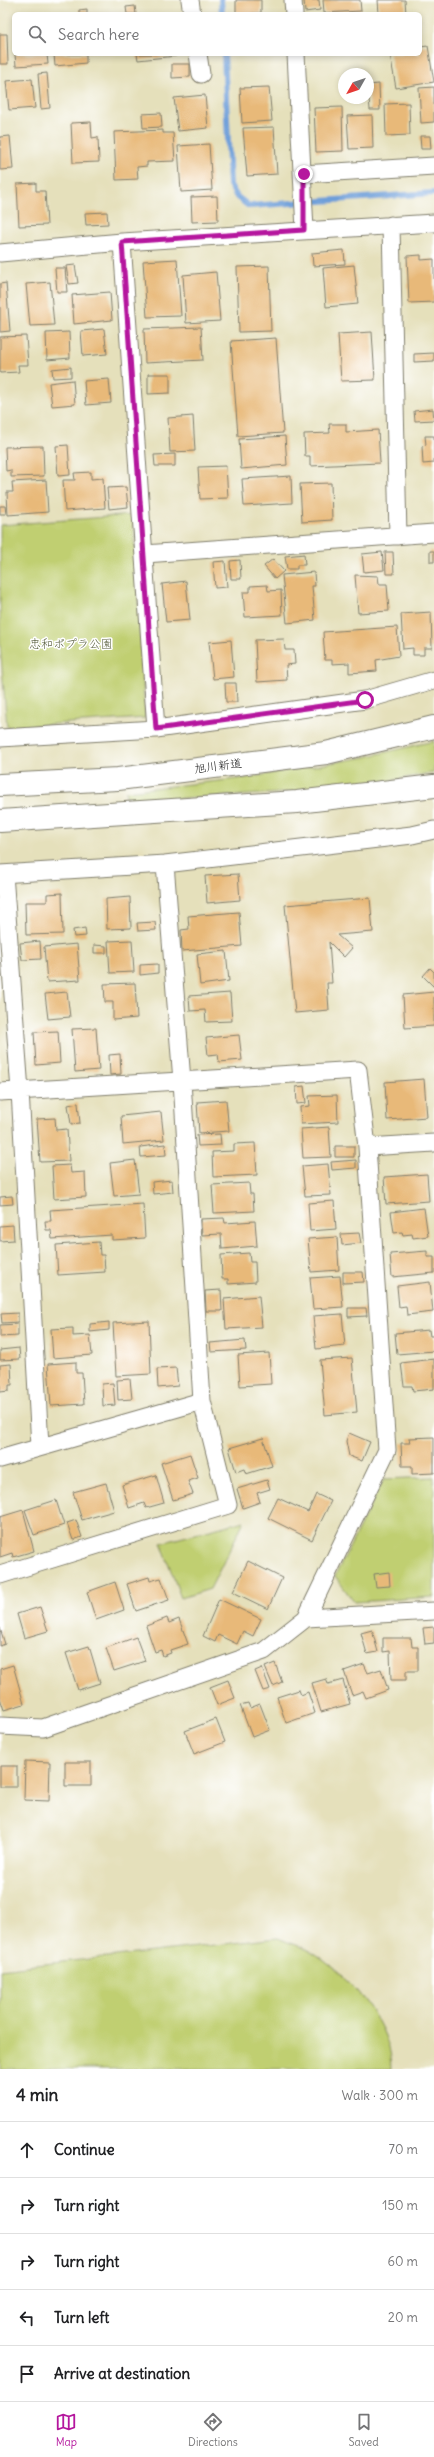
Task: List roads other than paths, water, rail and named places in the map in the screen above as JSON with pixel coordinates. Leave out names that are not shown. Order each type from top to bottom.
[{"type":"highway","name":"旭川新道","points":[[0,785],[118,779],[326,753],[434,727]]},
{"type":"highway","points":[[0,821],[297,802],[434,786]]},
{"type":"street","points":[[190,0],[192,12]]},
{"type":"street","points":[[293,0],[294,12]]},
{"type":"street","points":[[198,56],[202,74]]},
{"type":"street","points":[[296,56],[304,174],[304,222]]},
{"type":"street","points":[[304,174],[434,166]]},
{"type":"street","points":[[0,253],[122,242],[304,222],[391,226],[434,223]]},
{"type":"street","points":[[391,226],[398,536]]},
{"type":"street","points":[[122,242],[145,554],[156,729]]},
{"type":"street","points":[[145,554],[434,533]]},
{"type":"street","points":[[0,738],[156,729],[365,700],[434,680]]},
{"type":"street","points":[[40,1446],[20,1091],[2,874],[165,864],[412,835],[434,830]]},
{"type":"street","points":[[0,1575],[228,1505],[202,1401],[182,1081],[165,864]]},
{"type":"street","points":[[0,1092],[358,1070],[367,1147],[387,1450],[306,1618],[264,1650],[44,1728],[0,1726]]},
{"type":"street","points":[[367,1147],[434,1143]]},
{"type":"street","points":[[0,1458],[202,1401]]},
{"type":"street","points":[[306,1618],[434,1611]]},
{"type":"waterway","points":[[221,0],[222,12]]},
{"type":"waterway","points":[[224,56],[230,185],[237,197],[249,206],[434,193]]},
{"type":"park label","name":"忠和ポプラ公園","points":[[71,644]]}]
